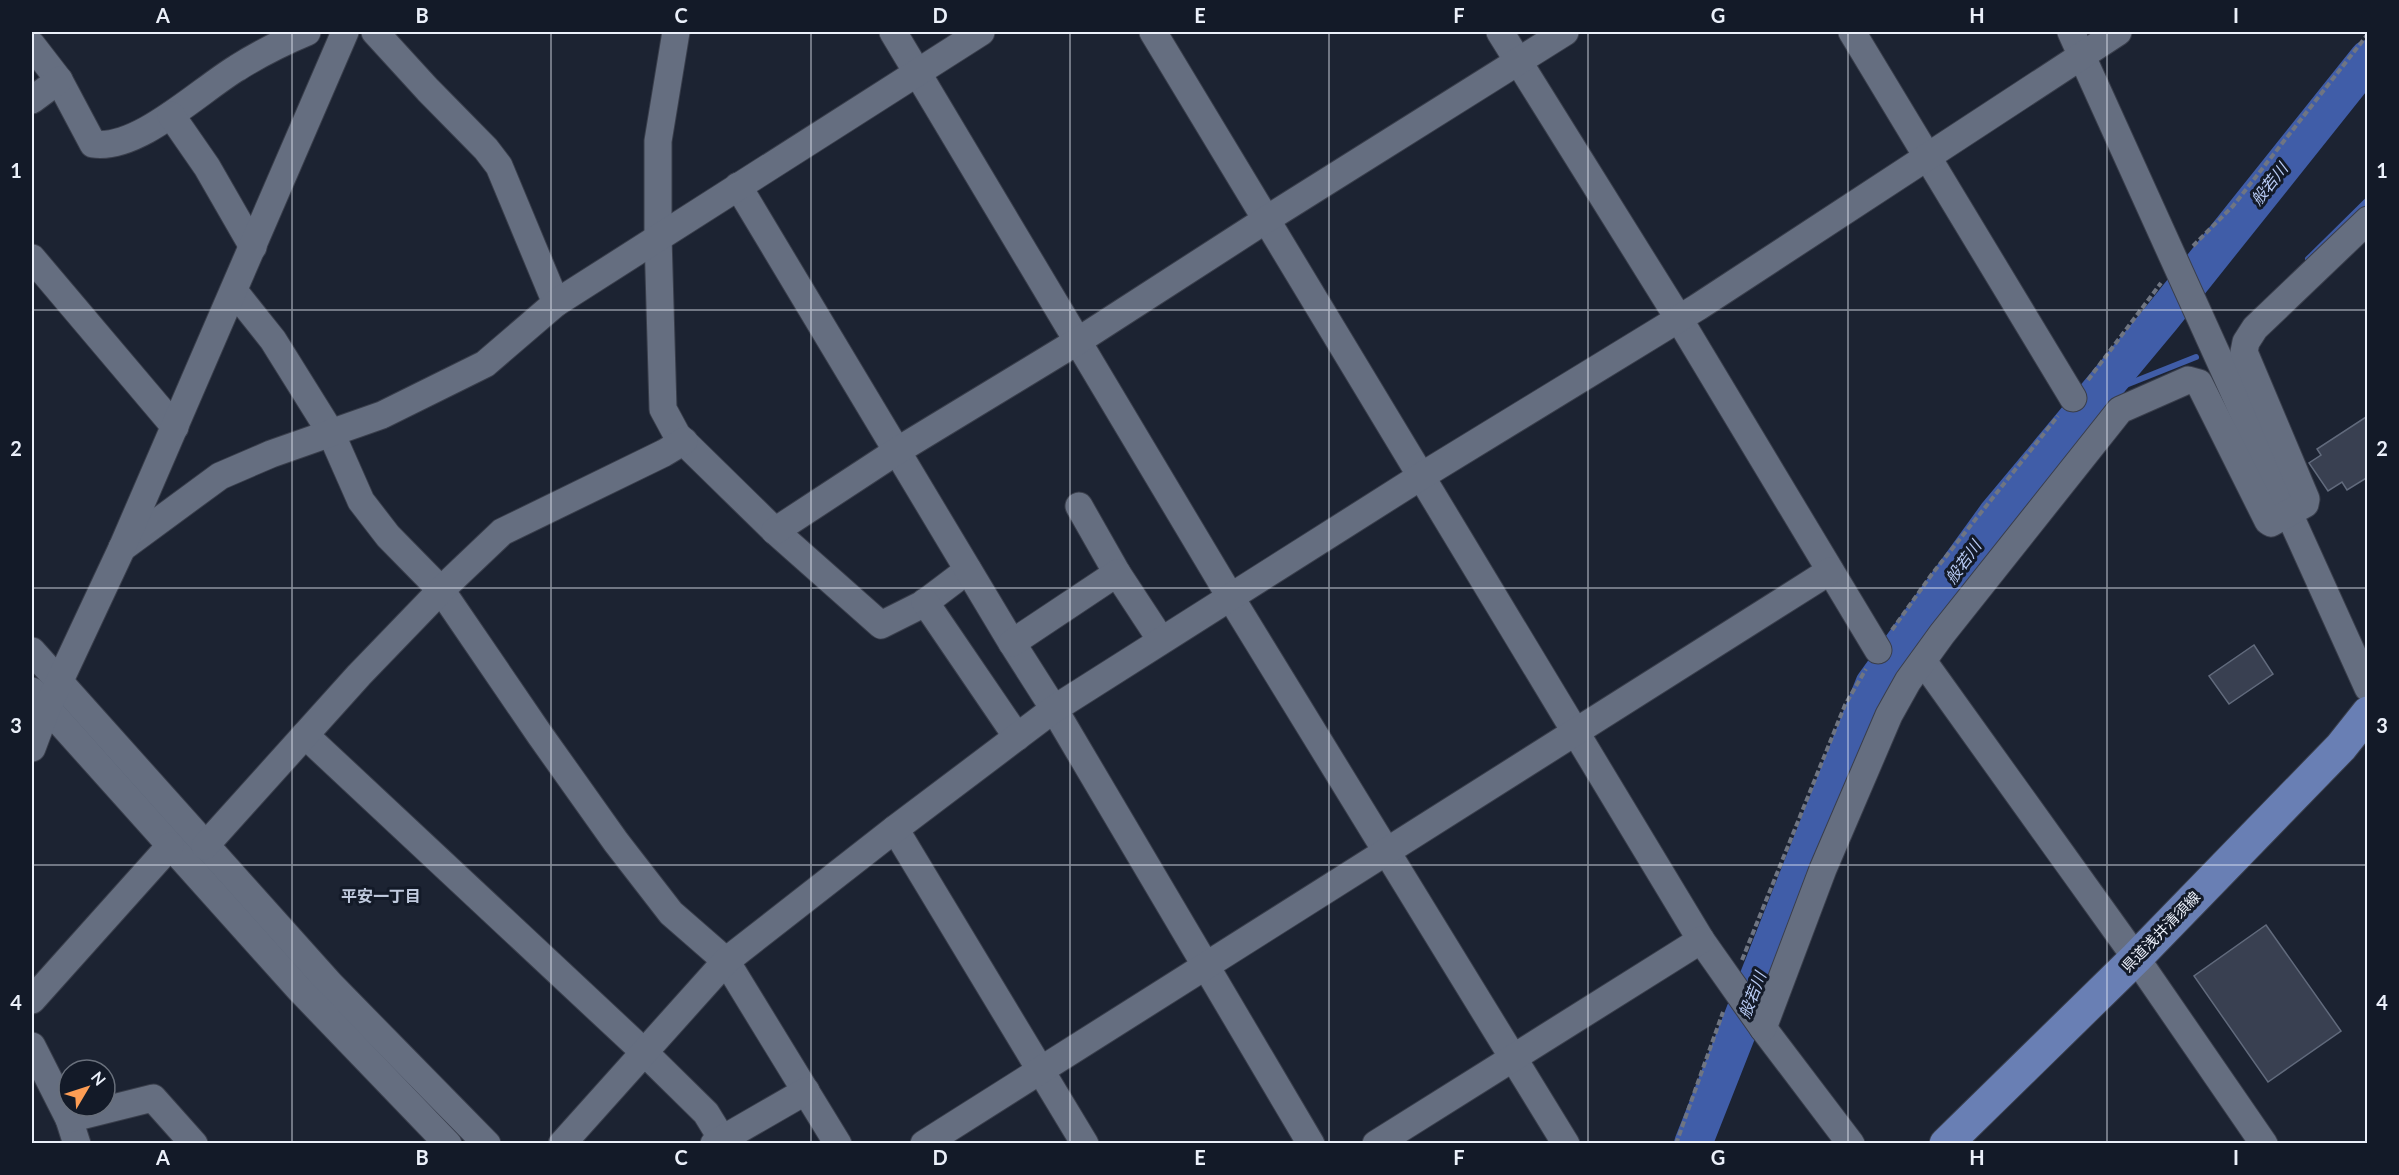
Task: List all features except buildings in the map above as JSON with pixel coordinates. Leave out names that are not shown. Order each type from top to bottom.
[{"type":"main road","name":"県道浅井清須線","points":[[1946,1143],[2136,958],[2341,747],[2367,713]]},
{"type":"street","points":[[32,45],[59,80],[93,144],[105,146],[154,127],[236,68],[307,32]]},
{"type":"street","points":[[32,748],[39,700],[59,683],[122,548],[345,32]]},
{"type":"street","points":[[375,32],[486,149],[499,166],[556,303]]},
{"type":"street","points":[[676,32],[658,141],[658,237],[663,409],[677,435],[775,531],[880,625],[925,602],[968,570]]},
{"type":"street","points":[[893,32],[1231,598],[1566,1143]]},
{"type":"street","points":[[122,548],[220,476],[382,415],[485,364],[556,303],[981,32]]},
{"type":"street","points":[[1153,32],[1701,940],[1763,1028],[1851,1143]]},
{"type":"street","points":[[1500,32],[1679,319],[1878,650]]},
{"type":"street","points":[[775,531],[897,451],[1078,341],[1565,32]]},
{"type":"street","points":[[1852,32],[2073,398]]},
{"type":"street","points":[[562,1143],[726,961],[1054,709],[1420,477],[1679,319],[1928,158],[2077,43],[2118,32]]},
{"type":"street","points":[[2077,43],[2367,688]]},
{"type":"street","points":[[32,100],[59,80]]},
{"type":"street","points":[[171,115],[207,168],[254,247]]},
{"type":"street","points":[[738,186],[1012,643],[1054,709],[1311,1143]]},
{"type":"street","points":[[1763,1028],[1823,869],[1889,715],[1908,681],[2120,410],[2188,380],[2199,383],[2268,521],[2271,524],[2305,504],[2306,499],[2244,352],[2246,342],[2255,328],[2367,220]]},
{"type":"street","points":[[32,258],[175,427]]},
{"type":"street","points":[[234,291],[273,340],[331,433],[361,501],[388,536],[441,590],[616,842],[671,913],[726,961],[838,1143]]},
{"type":"street","points":[[205,846],[441,590],[502,532],[684,441]]},
{"type":"street","points":[[1079,506],[1117,573],[1161,640]]},
{"type":"street","points":[[924,1143],[1830,571]]},
{"type":"street","points":[[1012,643],[1117,573]]},
{"type":"street","points":[[925,602],[1017,737]]},
{"type":"street","points":[[32,651],[331,985],[487,1143]]},
{"type":"street","points":[[1923,661],[2136,958],[2264,1143]]},
{"type":"street","points":[[39,700],[300,990],[448,1143]]},
{"type":"street","points":[[305,735],[644,1052],[706,1113],[718,1141],[806,1091]]},
{"type":"street","points":[[895,829],[1039,1071],[1085,1143]]},
{"type":"street","points":[[32,1000],[170,846]]},
{"type":"street","points":[[1376,1143],[1701,940]]},
{"type":"street","points":[[32,1046],[73,1131],[153,1098],[194,1143]]},
{"type":"waterway","name":"般若川","points":[[1693,1144],[1874,685],[1997,515],[2162,317],[2368,59]]},
{"type":"waterway","points":[[2308,259],[2368,200]]},
{"type":"waterway","points":[[2098,396],[2196,357]]},
{"type":"district","name":"平安一丁目","points":[[381,896]]}]
